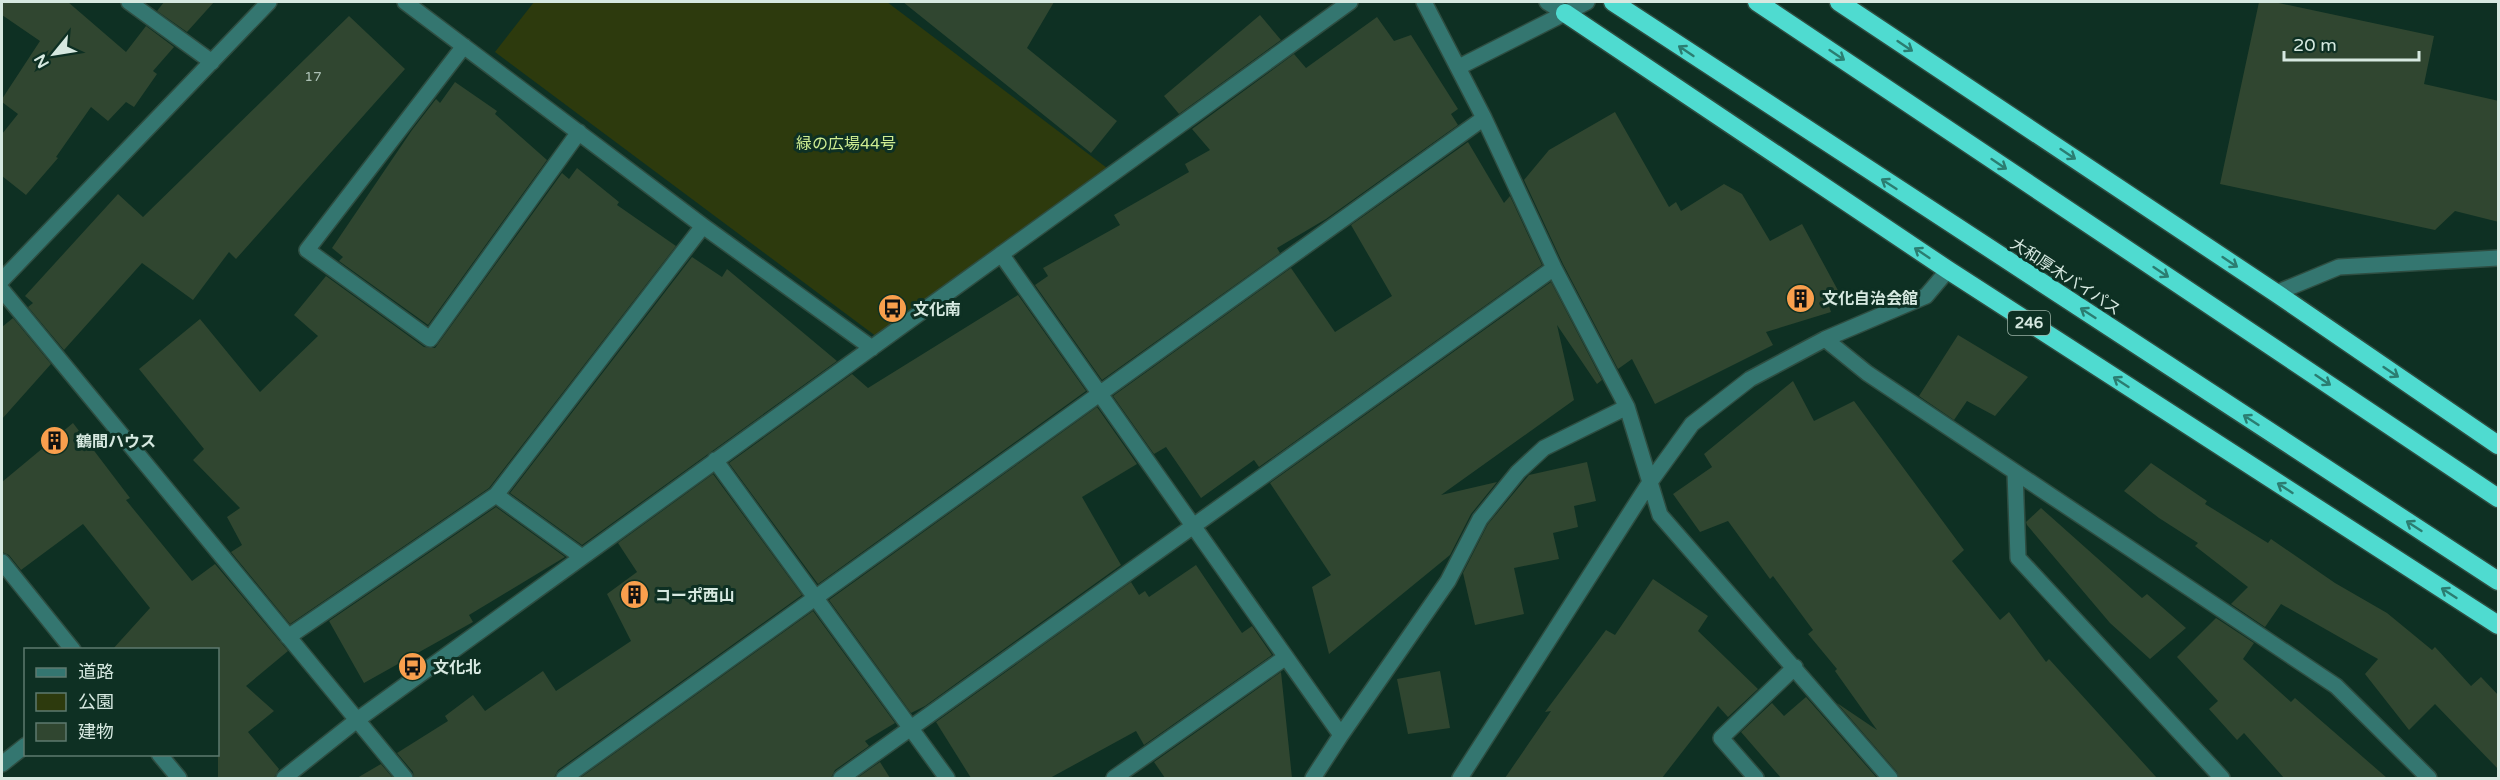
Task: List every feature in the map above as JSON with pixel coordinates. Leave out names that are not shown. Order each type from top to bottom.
[{"type":"highway","name":"大和厚木バイパス","points":[[1613,2],[2499,581]]},
{"type":"highway","points":[[1757,2],[2499,498]]},
{"type":"highway","points":[[1839,2],[2276,293],[2499,445]]},
{"type":"highway","name":"246","points":[[1577,7],[1948,270],[2499,625]]},
{"type":"street","points":[[129,2],[212,62]]},
{"type":"street","points":[[2,280],[269,2]]},
{"type":"street","points":[[405,2],[703,226],[872,348]]},
{"type":"street","points":[[284,778],[357,720],[1350,2]]},
{"type":"street","points":[[1424,2],[1484,118],[1554,268],[1627,407],[1660,515],[1890,778]]},
{"type":"street","points":[[1546,2],[1577,7]]},
{"type":"street","points":[[1459,68],[1577,7]]},
{"type":"street","points":[[464,46],[307,250],[430,339],[579,132]]},
{"type":"street","points":[[564,778],[1484,118]]},
{"type":"street","points":[[288,638],[496,495],[703,226]]},
{"type":"street","points":[[1001,254],[1341,735]]},
{"type":"street","points":[[2276,293],[2338,267],[2499,258]]},
{"type":"street","points":[[841,778],[1554,268]]},
{"type":"street","points":[[1460,778],[1650,482],[1692,424],[1750,379],[1825,339],[1926,296],[1948,270]]},
{"type":"street","points":[[2,290],[405,778]]},
{"type":"street","points":[[1825,339],[1867,373],[2336,686],[2428,778]]},
{"type":"street","points":[[1313,778],[1448,581],[1480,519],[1518,472],[1544,448],[1627,407]]},
{"type":"street","points":[[716,460],[947,778]]},
{"type":"street","points":[[2015,472],[2018,558],[2222,778]]},
{"type":"street","points":[[496,495],[582,557]]},
{"type":"street","points":[[2,562],[71,648]]},
{"type":"street","points":[[1114,778],[1286,657]]},
{"type":"street","points":[[1756,778],[1721,738],[1795,667]]},
{"type":"street","points":[[2,764],[24,747]]},
{"type":"street","points":[[161,756],[179,778]]},
{"type":"green space","name":"緑の広場44号","points":[[534,2],[887,2],[1107,168],[877,337],[495,52]]},
{"type":"building","points":[[2,2],[68,2],[126,52],[146,26],[174,47],[153,71],[157,74],[134,107],[126,102],[108,121],[91,107],[56,157],[58,158],[26,195],[2,176],[2,134],[18,114],[2,102],[2,99],[40,41],[2,15]]},
{"type":"building","points":[[164,2],[214,2],[187,32],[157,11]]},
{"type":"building","points":[[903,2],[1054,2],[1027,48],[1117,121],[1091,153]]},
{"type":"building","points":[[2259,2],[2274,2],[2434,36],[2424,84],[2499,101],[2499,222],[2455,211],[2435,230],[2220,184]]},
{"type":"building","points":[[1260,15],[1281,40],[1179,114],[1164,96]]},
{"type":"building","points":[[349,16],[405,69],[236,259],[229,252],[193,300],[142,263],[64,350],[28,307],[33,303],[25,296],[118,194],[143,217]]},
{"type":"building","points":[[1377,17],[1394,41],[1411,35],[1458,109],[1451,114],[1458,125],[1326,219],[1277,248],[1280,253],[1102,380],[1035,285],[1048,276],[1043,268],[1120,225],[1114,215],[1189,172],[1185,164],[1210,150],[1192,129],[1294,54],[1306,68]]},
{"type":"building","points":[[455,82],[497,111],[495,114],[547,160],[428,325],[339,261],[343,257],[332,248],[412,130],[436,99],[440,103]]},
{"type":"building","points":[[1615,112],[1669,207],[1676,202],[1681,211],[1724,184],[1742,194],[1770,241],[1802,224],[1841,296],[1827,300],[1831,312],[1766,332],[1773,345],[1655,404],[1632,359],[1618,369],[1563,264],[1524,180],[1549,150]]},
{"type":"building","points":[[1468,142],[1504,203],[1510,196],[1542,265],[1259,467],[1254,460],[1201,498],[1166,447],[1154,454],[1113,396],[1291,268],[1335,332],[1392,296],[1351,225]]},
{"type":"building","points":[[577,168],[619,202],[617,205],[676,246],[489,488],[290,624],[231,552],[242,545],[227,517],[240,508],[193,460],[204,449],[139,369],[200,319],[260,392],[318,336],[294,315],[326,276],[424,347],[435,348],[562,173],[569,179]]},
{"type":"building","points":[[692,257],[722,277],[727,269],[837,361],[582,545],[510,493]]},
{"type":"building","points":[[1551,282],[1602,380],[1597,384],[1557,325],[1574,400],[1441,495],[1497,482],[1471,514],[1450,555],[1329,654],[1312,587],[1331,575],[1270,483]]},
{"type":"building","points":[[1018,295],[1086,391],[818,584],[729,463],[852,374],[868,388]]},
{"type":"building","points":[[13,318],[51,364],[2,419],[2,327]]},
{"type":"building","points":[[1958,335],[2028,377],[1995,416],[1967,401],[1954,420],[1919,396]]},
{"type":"building","points":[[1793,381],[1814,421],[1854,401],[1964,550],[1952,561],[2000,620],[2009,612],[2046,662],[2049,659],[2157,778],[1899,778],[1897,772],[1837,703],[1877,730],[1835,671],[1837,669],[1808,634],[1813,630],[1773,576],[1770,579],[1728,521],[1700,532],[1673,494],[1712,467],[1704,454]]},
{"type":"building","points":[[1097,407],[1137,464],[1082,497],[1121,565],[925,706],[911,713],[829,600]]},
{"type":"building","points":[[73,423],[130,498],[126,500],[192,581],[215,564],[288,651],[246,686],[274,711],[248,732],[279,769],[274,778],[218,778],[219,648],[114,648],[150,608],[83,524],[21,570],[9,555],[2,552],[2,482]]},
{"type":"building","points":[[1587,462],[1596,501],[1574,506],[1578,527],[1553,533],[1559,559],[1514,568],[1524,614],[1475,625],[1463,573],[1488,524],[1529,475]]},
{"type":"building","points":[[2151,463],[2207,501],[2205,504],[2268,543],[2271,539],[2335,583],[2387,613],[2432,650],[2435,647],[2471,686],[2481,677],[2499,696],[2499,770],[2435,704],[2409,730],[2365,674],[2378,659],[2281,604],[2265,627],[2231,604],[2248,587],[2195,546],[2198,543],[2159,518],[2124,491]]},
{"type":"building","points":[[713,474],[802,595],[558,770],[554,778],[414,778],[413,772],[397,753],[448,721],[445,716],[473,695],[485,711],[543,671],[556,691],[631,641],[607,594],[637,572],[618,543]]},
{"type":"building","points":[[496,507],[565,557],[469,615],[473,622],[364,683],[329,621]]},
{"type":"building","points":[[2041,508],[2142,598],[2147,594],[2186,628],[2150,659],[2110,623],[2027,525],[2026,522]]},
{"type":"building","points":[[1196,565],[1242,633],[1252,626],[1272,655],[1144,745],[1136,731],[1050,778],[971,778],[936,722],[1131,582],[1139,595],[1145,591],[1149,597]]},
{"type":"building","points":[[1653,579],[1708,616],[1698,631],[1758,689],[1728,717],[1718,706],[1662,778],[1505,778],[1551,711],[1545,712],[1606,630],[1615,635]]},
{"type":"building","points":[[813,611],[895,723],[865,741],[869,746],[835,770],[831,778],[580,778]]},
{"type":"building","points":[[2216,618],[2254,643],[2243,659],[2291,702],[2295,698],[2387,778],[2284,778],[2244,733],[2237,740],[2209,709],[2218,701],[2177,657]]},
{"type":"building","points":[[1440,671],[1450,728],[1408,734],[1397,679]]},
{"type":"building","points":[[1281,672],[1292,778],[1165,778],[1154,762]]},
{"type":"building","points":[[1806,697],[1877,778],[1781,778],[1741,732],[1772,703],[1784,716]]},
{"type":"building","points":[[880,762],[890,778],[857,778]]},
{"type":"building","points":[[381,764],[393,778],[357,778]]},
{"type":"place","name":"文化自治会館","points":[[1801,298]]},
{"type":"place","name":"文化南","points":[[892,309]]},
{"type":"place","name":"鶴間ハウス","points":[[55,441]]},
{"type":"place","name":"コーポ西山","points":[[634,595]]},
{"type":"place","name":"文化北","points":[[412,667]]}]
